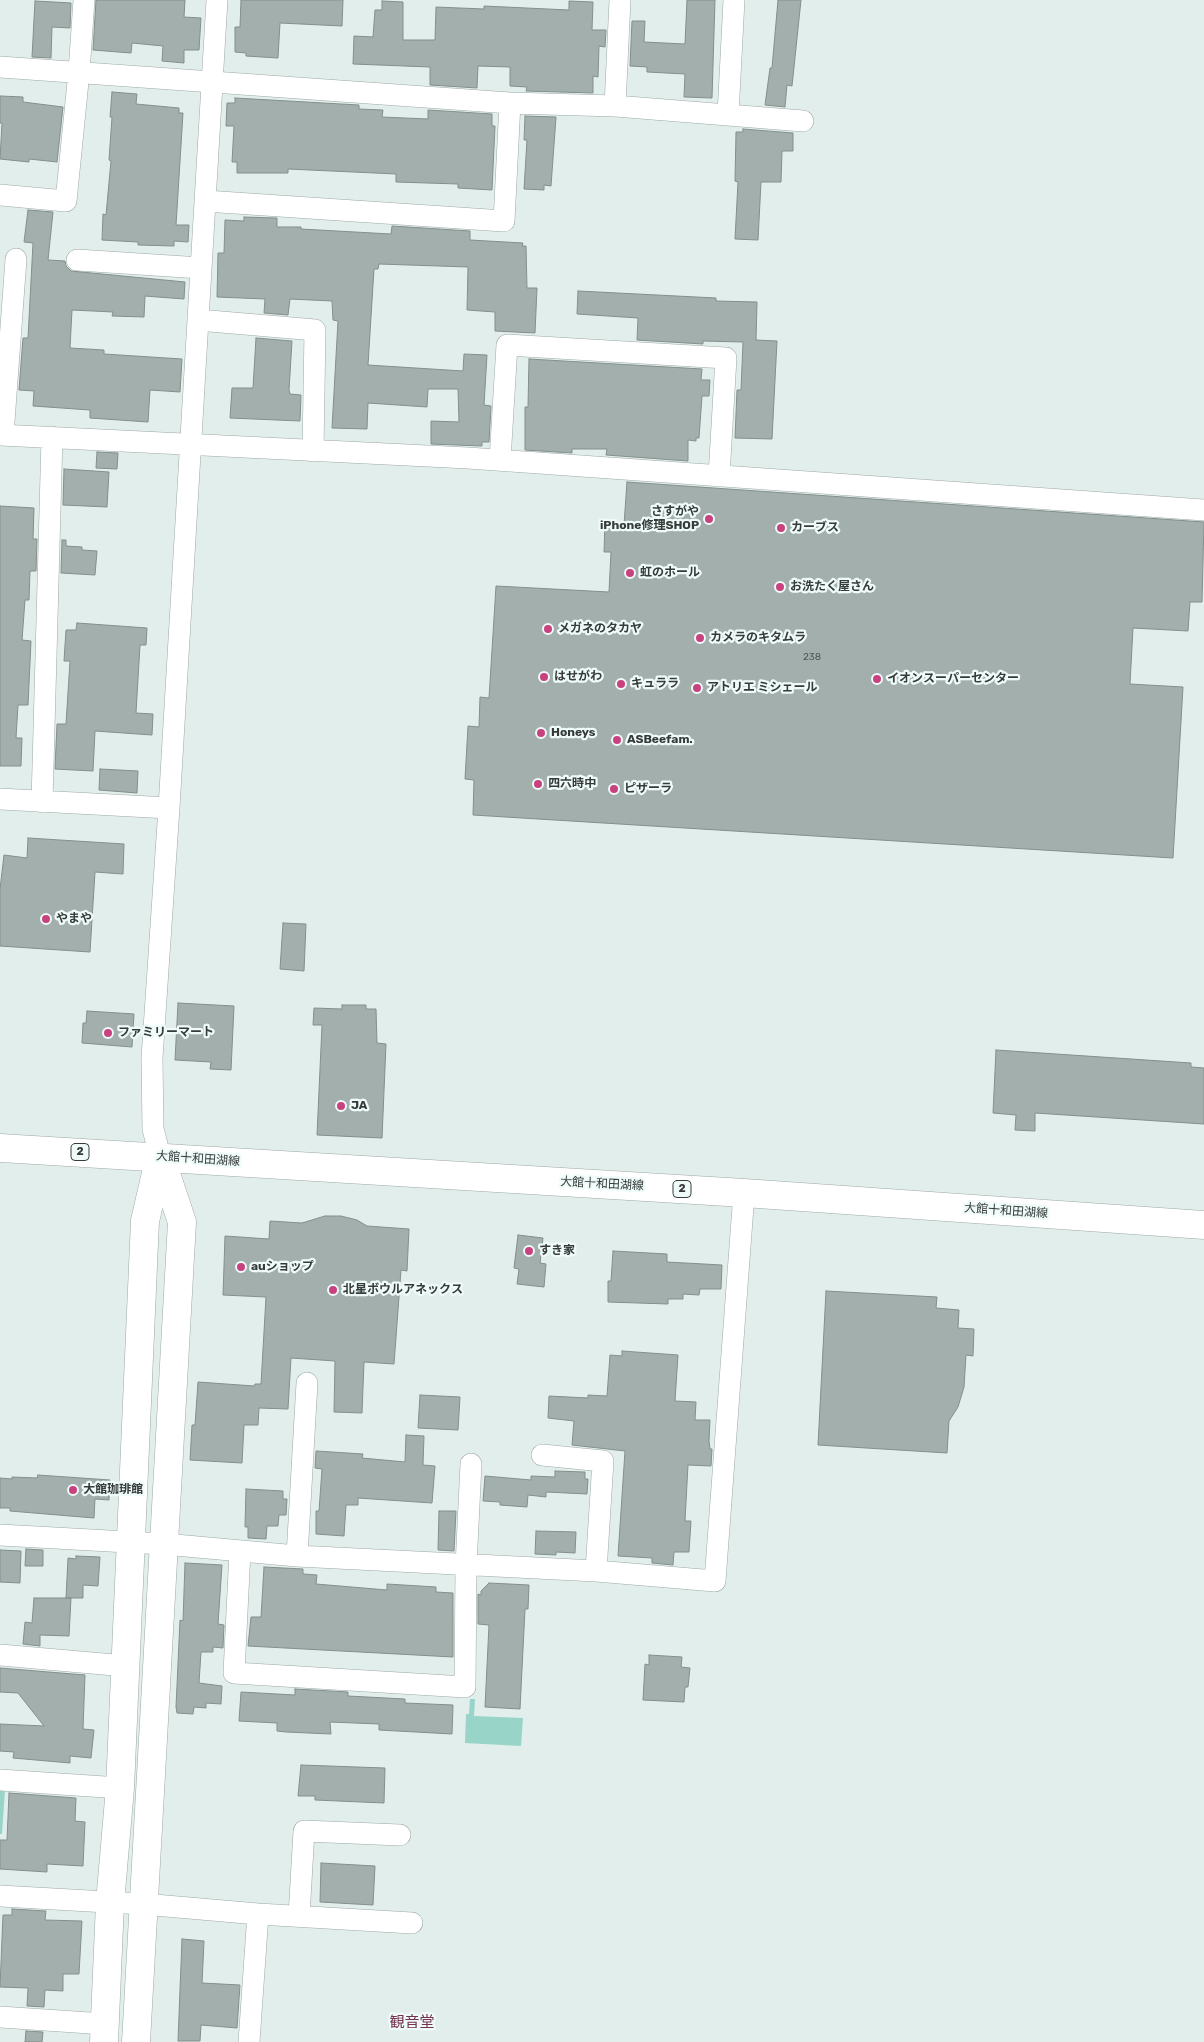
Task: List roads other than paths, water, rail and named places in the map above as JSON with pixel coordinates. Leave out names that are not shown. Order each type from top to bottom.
[{"type":"street","points":[[0,195],[66,201],[84,0]]},
{"type":"street","points":[[136,2042],[182,1222],[153,1129],[152,1058],[169,808],[189,445],[217,0]]},
{"type":"street","points":[[615,106],[620,0]]},
{"type":"street","points":[[728,115],[734,0]]},
{"type":"street","points":[[0,67],[510,103],[615,106],[803,122]]},
{"type":"street","points":[[205,200],[504,221],[510,103]]},
{"type":"street","points":[[16,259],[2,435],[500,460],[1204,510]]},
{"type":"street","points":[[77,260],[201,268]]},
{"type":"street","points":[[198,320],[315,330],[313,451]]},
{"type":"street","points":[[500,460],[507,345],[726,358],[719,476]]},
{"type":"street","points":[[42,802],[52,437]]},
{"type":"street","points":[[0,799],[169,808]]},
{"type":"street","name":"大館十和田湖線","points":[[0,1148],[744,1192],[1204,1225]]},
{"type":"street","points":[[0,2016],[104,2033],[110,1903],[120,1788],[145,1220],[160,1156]]},
{"type":"street","points":[[0,1535],[164,1544],[297,1556],[466,1566],[596,1571],[715,1580],[744,1192]]},
{"type":"street","points":[[297,1556],[307,1383]]},
{"type":"street","points":[[542,1455],[603,1461],[596,1571]]},
{"type":"street","points":[[240,1551],[234,1673],[465,1687],[466,1566],[471,1464]]},
{"type":"street","points":[[0,1655],[126,1666]]},
{"type":"street","points":[[0,1780],[120,1788]]},
{"type":"street","points":[[299,1916],[304,1831],[400,1836]]},
{"type":"street","points":[[0,1896],[412,1923]]},
{"type":"street","points":[[250,2042],[258,1914]]},
{"type":"place","name":"さすがや iPhone修理SHOP","points":[[709,519]]},
{"type":"place","name":"カーブス","points":[[781,528]]},
{"type":"place","name":"虹のホール","points":[[630,573]]},
{"type":"place","name":"お洗たく屋さん","points":[[780,587]]},
{"type":"place","name":"メガネのタカヤ","points":[[548,629]]},
{"type":"place","name":"カメラのキタムラ","points":[[700,638]]},
{"type":"place","name":"はせがわ","points":[[544,677]]},
{"type":"place","name":"イオンスーパーセンター","points":[[877,679]]},
{"type":"place","name":"キュララ","points":[[621,684]]},
{"type":"place","name":"アトリエ ミシェール","points":[[697,688]]},
{"type":"place","name":"Honeys","points":[[541,733]]},
{"type":"place","name":"ASBeefam.","points":[[617,740]]},
{"type":"place","name":"四六時中","points":[[538,784]]},
{"type":"place","name":"ピザーラ","points":[[614,789]]},
{"type":"place","name":"やまや","points":[[46,919]]},
{"type":"place","name":"ファミリーマート","points":[[108,1033]]},
{"type":"place","name":"JA","points":[[341,1106]]},
{"type":"place","name":"すき家","points":[[529,1251]]},
{"type":"place","name":"auショップ","points":[[241,1267]]},
{"type":"place","name":"北星ボウルアネックス","points":[[333,1290]]},
{"type":"place","name":"大館珈琲館","points":[[73,1490]]},
{"type":"district","name":"観音堂","points":[[412,2023]]}]
